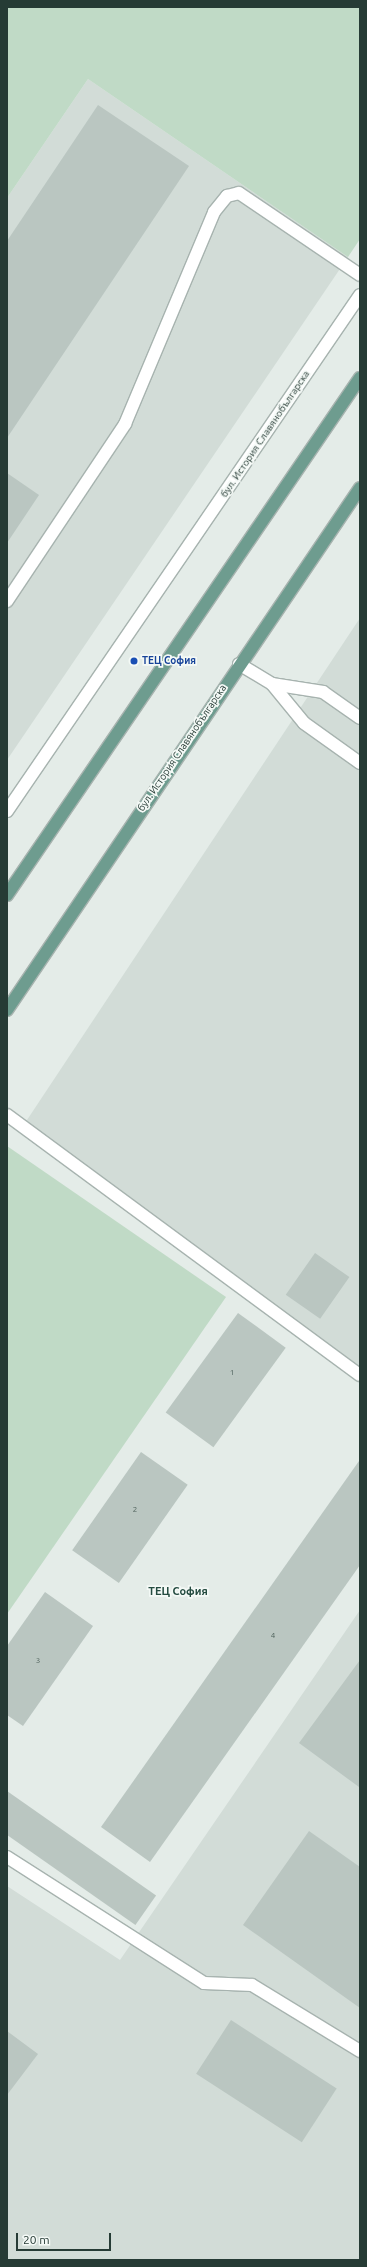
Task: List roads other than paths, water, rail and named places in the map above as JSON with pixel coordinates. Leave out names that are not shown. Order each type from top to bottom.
[{"type":"main road","points":[[7,895],[360,378]]},
{"type":"main road","name":"бул. История Славянобългарска","points":[[7,1010],[239,664],[360,488]]},
{"type":"street","points":[[7,601],[124,424],[214,212],[227,196],[239,193],[360,275]]},
{"type":"street","name":"бул. История Славянобългарска","points":[[7,811],[360,294]]},
{"type":"street","points":[[239,664],[272,684],[304,723],[360,763]]},
{"type":"street","points":[[272,684],[323,692],[360,718]]},
{"type":"street","points":[[7,1115],[360,1375]]},
{"type":"street","points":[[7,1857],[204,1984],[252,1985],[360,2051]]},
{"type":"place","name":"ТЕЦ София","points":[[134,661]]},
{"type":"district","name":"ТЕЦ София","points":[[178,1591]]}]
